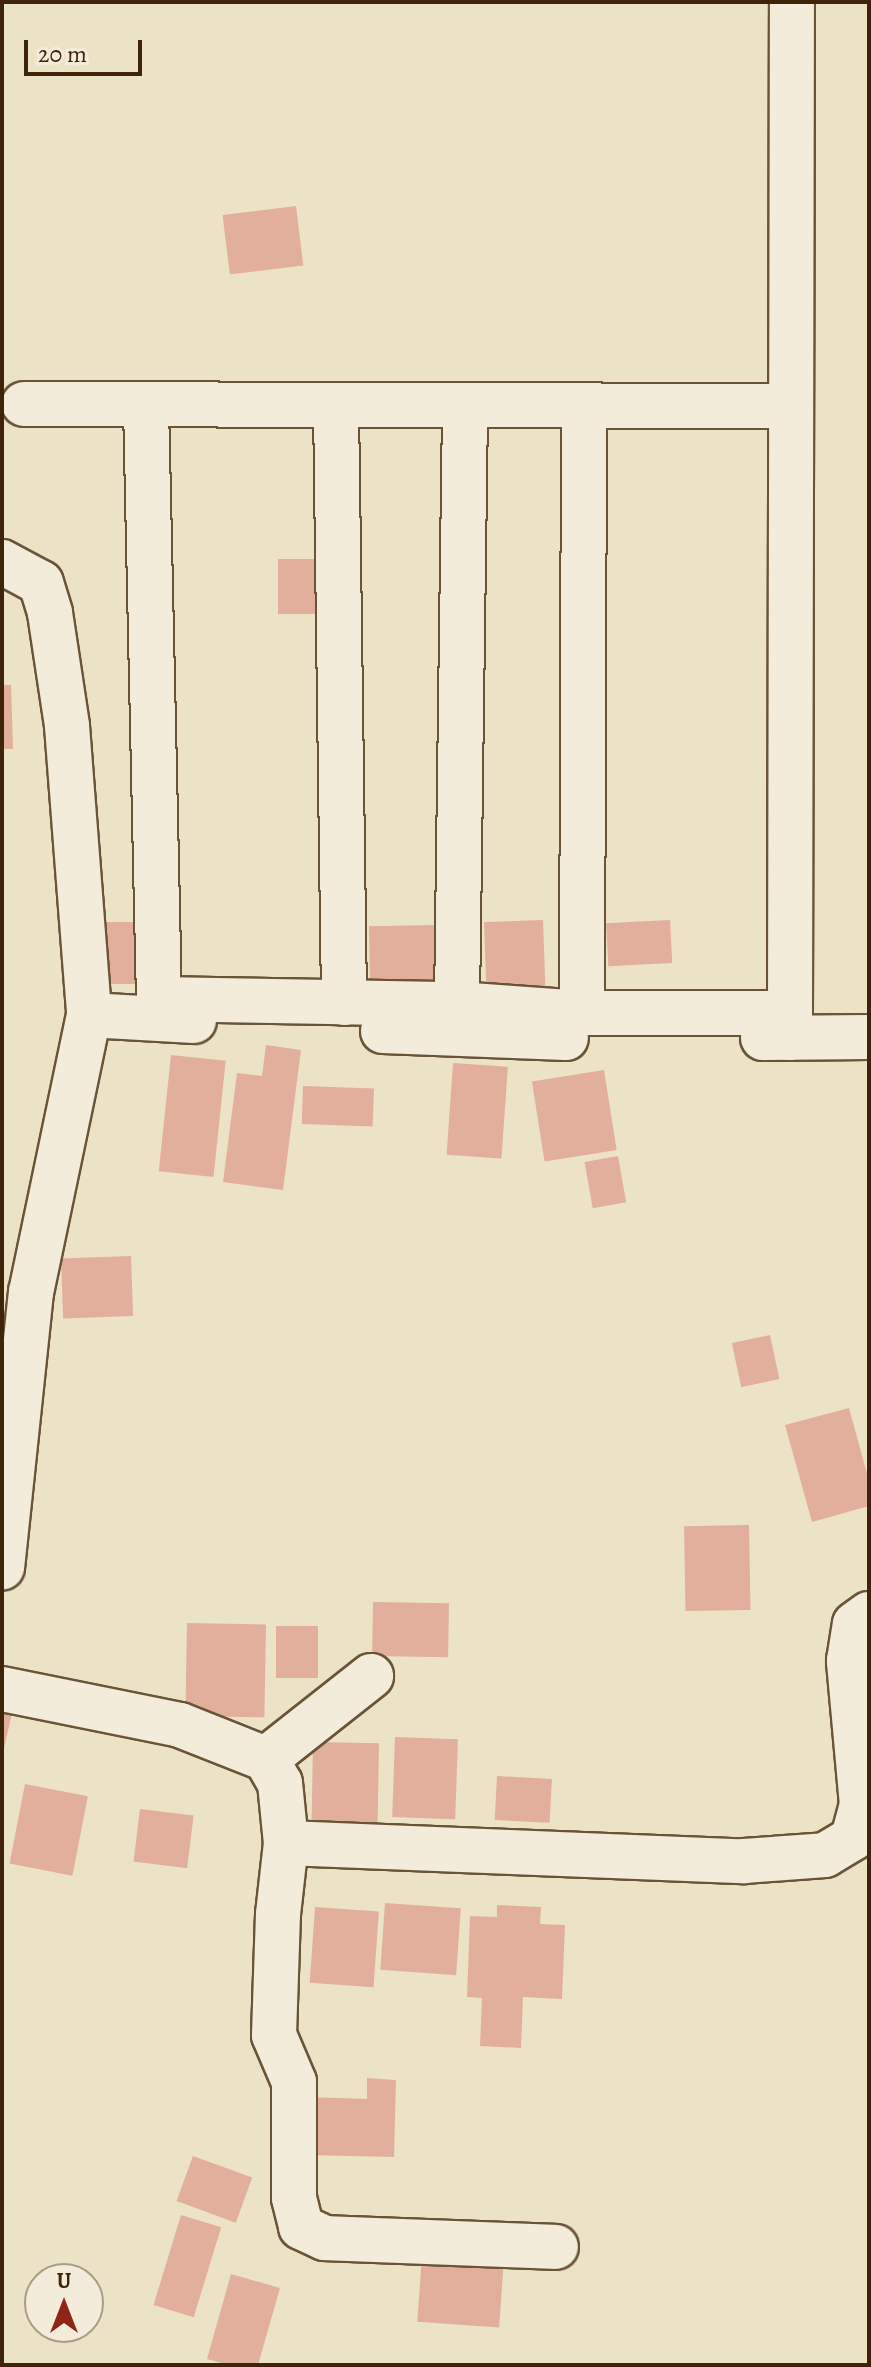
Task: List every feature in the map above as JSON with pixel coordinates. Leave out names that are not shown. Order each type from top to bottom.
[{"type":"street","points":[[790,1026],[792,2]]},
{"type":"street","points":[[24,404],[791,406]]},
{"type":"street","points":[[146,405],[159,999],[457,1004],[790,1026],[869,1037]]},
{"type":"street","points":[[336,405],[344,1003]]},
{"type":"street","points":[[457,1004],[465,406]]},
{"type":"street","points":[[582,1013],[584,406]]},
{"type":"street","points":[[2,562],[41,583],[50,613],[67,726],[89,1015],[31,1292],[2,1567]]},
{"type":"street","points":[[89,1015],[501,1038],[790,1026]]},
{"type":"street","points":[[286,1843],[744,1861],[825,1855],[853,1838],[862,1805],[849,1661],[855,1624],[869,1614]]},
{"type":"street","points":[[266,1759],[371,1676]]},
{"type":"street","points":[[2,1689],[180,1725],[266,1759],[280,1783],[286,1843],[278,1914],[274,2035],[294,2082],[294,2198],[301,2227],[325,2238],[556,2247]]},
{"type":"building","points":[[296,206],[303,266],[230,275],[223,215]]},
{"type":"building","points":[[278,559],[352,559],[352,614],[278,614]]},
{"type":"building","points":[[2,685],[11,685],[13,749],[2,749]]},
{"type":"building","points":[[543,920],[545,987],[486,989],[484,922]]},
{"type":"building","points":[[670,920],[672,963],[608,966],[606,923]]},
{"type":"building","points":[[102,922],[152,922],[152,984],[102,984]]},
{"type":"building","points":[[437,925],[438,991],[370,992],[369,926]]},
{"type":"building","points":[[266,1045],[301,1050],[283,1190],[223,1182],[237,1073],[262,1076]]},
{"type":"building","points":[[171,1055],[226,1061],[213,1177],[159,1171]]},
{"type":"building","points":[[453,1063],[508,1067],[501,1159],[447,1155]]},
{"type":"building","points":[[604,1070],[617,1150],[545,1161],[532,1081]]},
{"type":"building","points":[[303,1086],[374,1088],[373,1126],[302,1124]]},
{"type":"building","points":[[618,1156],[626,1202],[593,1208],[585,1162]]},
{"type":"building","points":[[131,1256],[133,1316],[63,1318],[61,1258]]},
{"type":"building","points":[[770,1335],[779,1379],[741,1387],[732,1343]]},
{"type":"building","points":[[849,1408],[869,1481],[869,1506],[812,1522],[785,1425]]},
{"type":"building","points":[[749,1525],[750,1610],[685,1611],[684,1526]]},
{"type":"building","points":[[373,1602],[449,1603],[448,1657],[372,1656]]},
{"type":"building","points":[[187,1623],[266,1624],[264,1717],[185,1716]]},
{"type":"building","points":[[276,1626],[318,1626],[318,1678],[276,1678]]},
{"type":"building","points":[[2,1711],[12,1713],[3,1753],[2,1753]]},
{"type":"building","points":[[395,1737],[458,1739],[455,1819],[392,1817]]},
{"type":"building","points":[[313,1742],[379,1743],[378,1824],[312,1823]]},
{"type":"building","points":[[497,1776],[552,1779],[550,1823],[495,1820]]},
{"type":"building","points":[[25,1784],[88,1796],[72,1876],[10,1864]]},
{"type":"building","points":[[140,1809],[194,1816],[187,1868],[134,1862]]},
{"type":"building","points":[[385,1903],[461,1908],[456,1975],[380,1970]]},
{"type":"building","points":[[497,1905],[541,1907],[540,1924],[565,1925],[562,1999],[523,1997],[521,2048],[480,2046],[482,1998],[467,1997],[470,1916],[497,1917]]},
{"type":"building","points":[[315,1907],[379,1911],[374,1987],[310,1983]]},
{"type":"building","points":[[367,2078],[396,2080],[394,2157],[305,2155],[307,2097],[367,2099]]},
{"type":"building","points":[[193,2156],[252,2178],[236,2223],[177,2201]]},
{"type":"building","points":[[181,2215],[221,2227],[194,2317],[154,2305]]},
{"type":"building","points":[[422,2255],[504,2261],[499,2328],[417,2322]]},
{"type":"building","points":[[231,2274],[280,2288],[258,2365],[228,2365],[207,2359]]}]
